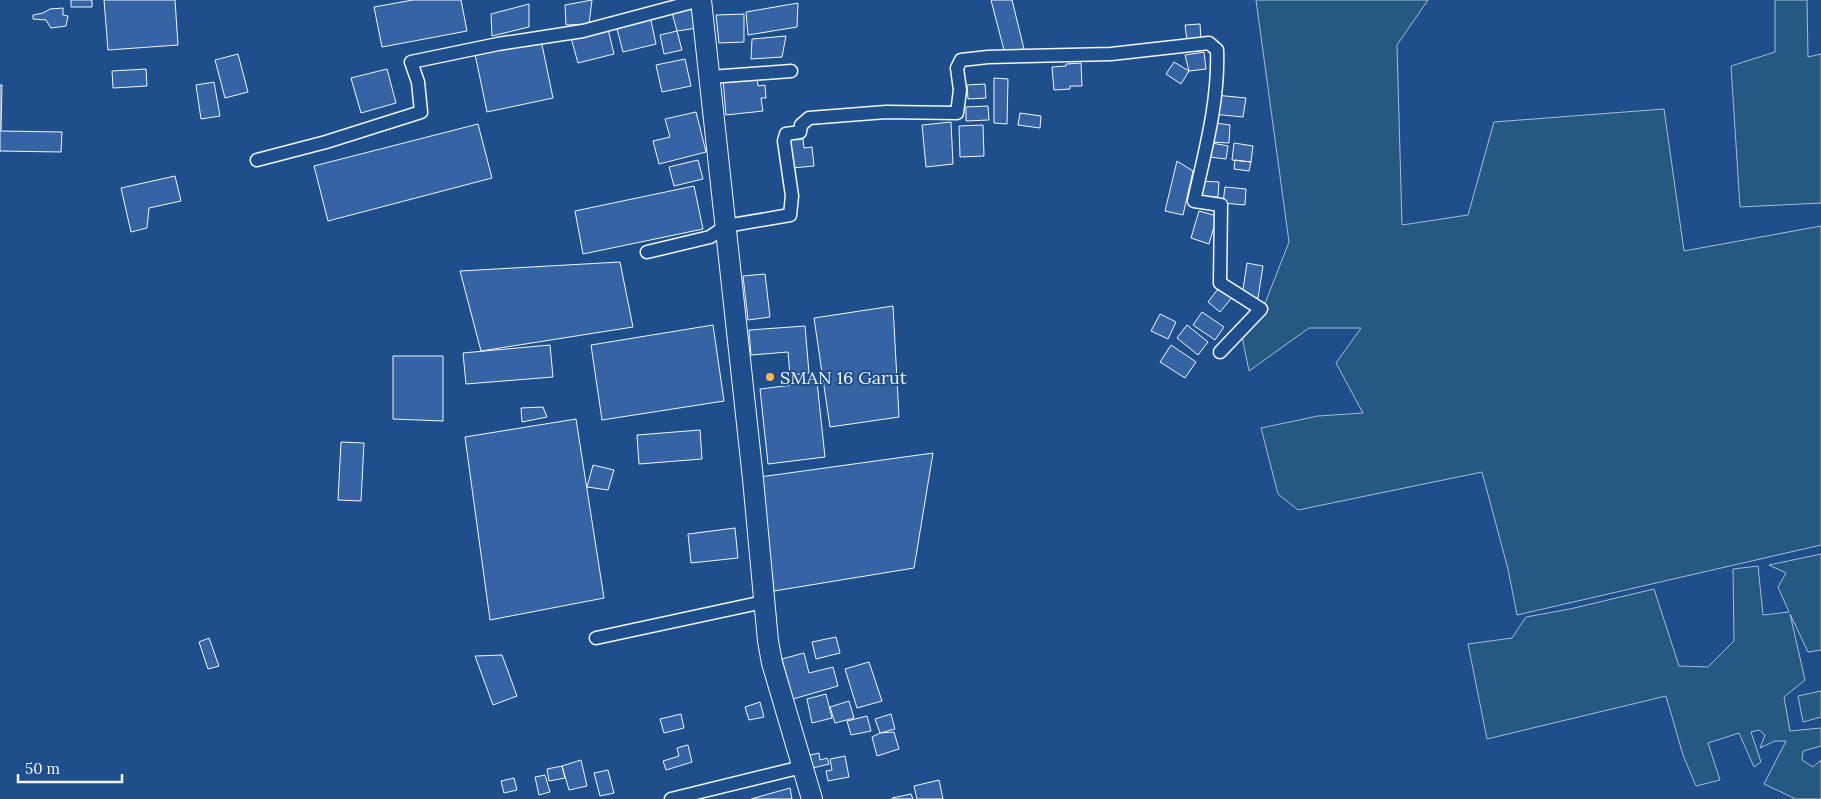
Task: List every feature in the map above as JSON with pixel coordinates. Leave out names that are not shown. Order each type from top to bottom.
[{"type":"main road","points":[[701,0],[753,478],[763,602],[772,663],[812,799]]},
{"type":"street","points":[[257,160],[326,142],[421,112],[418,82],[410,62],[498,44],[584,31],[701,0]]},
{"type":"street","points":[[647,252],[710,237],[726,226],[790,215],[792,196],[784,141],[786,134],[800,132],[801,125],[809,118],[886,112],[957,113],[960,90],[957,68],[961,60],[988,57],[1111,54],[1208,43],[1217,50],[1218,76],[1212,117],[1194,201],[1221,205],[1220,282],[1261,309],[1220,352]]},
{"type":"street","points":[[710,77],[791,71]]},
{"type":"street","points":[[596,638],[763,602]]},
{"type":"street","points":[[671,799],[802,767]]},
{"type":"shaded area","points":[[1256,0],[1428,0],[1397,45],[1402,225],[1468,215],[1494,122],[1664,109],[1684,251],[1821,226],[1821,545],[1517,615],[1508,569],[1482,472],[1298,510],[1278,494],[1261,428],[1318,416],[1363,413],[1336,363],[1361,328],[1309,328],[1249,371],[1242,336],[1264,306],[1289,242]]},
{"type":"shaded area","points":[[1775,0],[1807,0],[1808,57],[1821,54],[1821,203],[1740,207],[1731,66],[1775,52]]},
{"type":"shaded area","points":[[1821,554],[1821,650],[1808,652],[1790,614],[1805,680],[1784,697],[1790,731],[1821,728],[1821,746],[1803,751],[1802,760],[1813,767],[1821,760],[1821,799],[1796,799],[1764,784],[1786,741],[1775,741],[1760,748],[1765,735],[1759,730],[1751,732],[1761,762],[1754,767],[1739,733],[1708,743],[1720,780],[1696,786],[1683,755],[1666,696],[1487,739],[1468,644],[1512,638],[1526,617],[1570,609],[1654,589],[1679,666],[1708,667],[1734,641],[1733,569],[1758,566],[1763,615],[1789,612],[1778,587],[1786,573],[1769,565]]},
{"type":"shaded area","points":[[1821,691],[1821,717],[1803,722],[1798,696]]},
{"type":"building","points":[[71,0],[92,0],[92,7],[71,7]]},
{"type":"building","points":[[104,0],[175,0],[178,45],[108,50]]},
{"type":"building","points":[[413,0],[461,0],[467,31],[382,47],[374,7]]},
{"type":"building","points":[[592,0],[589,24],[566,25],[565,5]]},
{"type":"building","points":[[991,0],[1012,0],[1024,49],[1005,54]]},
{"type":"building","points":[[798,3],[797,27],[748,35],[746,12]]},
{"type":"building","points":[[529,4],[529,27],[492,36],[491,14]]},
{"type":"building","points":[[691,4],[697,28],[677,31],[671,9]]},
{"type":"building","points":[[63,8],[63,15],[68,16],[66,26],[51,28],[46,20],[33,19],[33,15],[50,9]]},
{"type":"building","points":[[744,14],[744,42],[719,43],[716,15]]},
{"type":"building","points":[[650,16],[656,44],[623,52],[616,25]]},
{"type":"building","points":[[1200,24],[1201,39],[1187,40],[1185,25]]},
{"type":"building","points":[[608,29],[614,54],[578,63],[571,38]]},
{"type":"building","points":[[677,31],[682,50],[664,54],[660,35]]},
{"type":"building","points":[[786,36],[782,57],[751,59],[752,39]]},
{"type":"building","points":[[541,40],[553,98],[487,112],[475,54]]},
{"type":"building","points":[[1204,52],[1206,69],[1189,71],[1185,55]]},
{"type":"building","points":[[238,54],[248,92],[225,98],[215,60]]},
{"type":"building","points":[[685,59],[691,86],[662,92],[656,65]]},
{"type":"building","points":[[1174,62],[1189,71],[1181,84],[1166,74]]},
{"type":"building","points":[[1081,63],[1082,86],[1070,86],[1070,89],[1054,90],[1052,67]]},
{"type":"building","points":[[146,69],[147,86],[113,88],[112,71]]},
{"type":"building","points":[[387,69],[396,103],[361,113],[351,78]]},
{"type":"building","points":[[757,76],[758,86],[765,85],[766,98],[761,98],[763,111],[726,115],[723,79]]},
{"type":"building","points":[[994,78],[1008,79],[1007,124],[994,123]]},
{"type":"building","points":[[214,82],[220,116],[201,119],[196,85]]},
{"type":"building","points":[[985,84],[986,98],[968,99],[967,85]]},
{"type":"building","points":[[0,85],[2,85],[1,131],[62,132],[61,152],[0,151]]},
{"type":"building","points":[[1215,95],[1246,98],[1243,117],[1213,114]]},
{"type":"building","points":[[988,106],[989,120],[966,121],[966,107]]},
{"type":"building","points":[[696,112],[706,152],[659,164],[653,141],[670,137],[665,119]]},
{"type":"building","points":[[1020,113],[1041,116],[1040,128],[1018,125]]},
{"type":"building","points":[[951,122],[953,164],[926,167],[922,125]]},
{"type":"building","points":[[1215,123],[1230,125],[1229,143],[1213,142]]},
{"type":"building","points":[[478,124],[492,178],[328,221],[314,166]]},
{"type":"building","points":[[983,125],[984,156],[960,157],[959,126]]},
{"type":"building","points":[[796,136],[796,140],[803,139],[804,148],[812,147],[814,166],[792,168],[789,137]]},
{"type":"building","points":[[1212,143],[1228,146],[1226,159],[1210,157]]},
{"type":"building","points":[[1234,143],[1253,146],[1251,162],[1232,160]]},
{"type":"building","points":[[698,160],[703,179],[674,186],[669,167]]},
{"type":"building","points":[[1235,160],[1251,162],[1249,171],[1234,169]]},
{"type":"building","points":[[1177,161],[1193,171],[1183,215],[1165,211]]},
{"type":"building","points":[[175,176],[181,201],[149,208],[147,228],[131,232],[121,188]]},
{"type":"building","points":[[1199,181],[1219,182],[1218,197],[1199,196]]},
{"type":"building","points":[[694,186],[703,229],[583,254],[575,211]]},
{"type":"building","points":[[1225,187],[1246,189],[1245,205],[1223,203]]},
{"type":"building","points":[[1199,211],[1217,216],[1209,244],[1191,238]]},
{"type":"building","points":[[620,262],[633,327],[481,351],[460,271]]},
{"type":"building","points":[[1247,263],[1263,266],[1258,298],[1242,296]]},
{"type":"building","points":[[765,274],[770,317],[748,320],[743,276]]},
{"type":"building","points":[[1221,285],[1234,295],[1220,312],[1208,302]]},
{"type":"building","points":[[893,306],[899,417],[830,427],[814,318]]},
{"type":"building","points":[[1202,312],[1224,327],[1215,340],[1193,325]]},
{"type":"building","points":[[1160,314],[1176,322],[1168,339],[1151,331]]},
{"type":"building","points":[[713,325],[724,401],[602,420],[591,345]]},
{"type":"building","points":[[1187,325],[1208,342],[1198,355],[1177,338]]},
{"type":"building","points":[[805,326],[809,373],[790,375],[788,352],[751,355],[749,330]]},
{"type":"building","points":[[550,345],[553,377],[466,384],[463,353]]},
{"type":"building","points":[[1171,345],[1196,362],[1185,378],[1160,362]]},
{"type":"building","points":[[393,356],[443,356],[443,421],[393,419]]},
{"type":"building","points":[[817,382],[825,457],[768,464],[760,389]]},
{"type":"building","points":[[543,407],[547,417],[522,422],[521,408]]},
{"type":"building","points":[[576,419],[604,598],[490,620],[465,437]]},
{"type":"building","points":[[700,430],[702,459],[639,464],[637,435]]},
{"type":"building","points":[[341,442],[364,443],[361,501],[338,500]]},
{"type":"building","points":[[933,453],[914,568],[774,591],[760,477]]},
{"type":"building","points":[[593,465],[614,470],[608,490],[587,487]]},
{"type":"building","points":[[735,528],[738,558],[691,563],[688,534]]},
{"type":"building","points":[[836,637],[840,653],[816,659],[812,642]]},
{"type":"building","points":[[209,638],[219,666],[208,669],[199,642]]},
{"type":"building","points":[[804,653],[809,673],[833,667],[838,686],[793,699],[782,659]]},
{"type":"building","points":[[502,655],[517,696],[493,705],[475,656]]},
{"type":"building","points":[[869,662],[882,701],[857,708],[845,669]]},
{"type":"building","points":[[826,694],[832,718],[812,723],[807,699]]},
{"type":"building","points":[[849,701],[854,718],[835,723],[830,707]]},
{"type":"building","points":[[760,702],[764,717],[749,720],[745,707]]},
{"type":"building","points":[[681,714],[684,728],[664,733],[660,719]]},
{"type":"building","points":[[891,714],[895,729],[880,733],[875,719]]},
{"type":"building","points":[[867,716],[871,731],[851,735],[847,721]]},
{"type":"building","points":[[894,732],[899,749],[877,756],[872,737],[880,733]]},
{"type":"building","points":[[688,745],[692,762],[666,770],[663,761],[679,756],[677,748]]},
{"type":"building","points":[[819,753],[820,760],[827,758],[829,764],[813,768],[810,755]]},
{"type":"building","points":[[845,756],[849,777],[828,781],[826,771],[832,770],[830,759]]},
{"type":"building","points":[[581,760],[587,786],[569,790],[562,766]]},
{"type":"building","points":[[562,766],[565,778],[549,781],[547,769]]},
{"type":"building","points":[[608,770],[614,793],[600,796],[594,773]]},
{"type":"building","points":[[545,775],[550,792],[539,795],[535,777]]},
{"type":"building","points":[[514,778],[517,790],[504,793],[501,781]]},
{"type":"building","points":[[939,780],[943,799],[917,799],[914,786]]},
{"type":"building","points":[[790,788],[792,799],[751,799]]},
{"type":"building","points":[[911,794],[913,799],[892,799],[892,798]]},
{"type":"place","name":"SMAN 16 Garut","points":[[770,377]]}]
